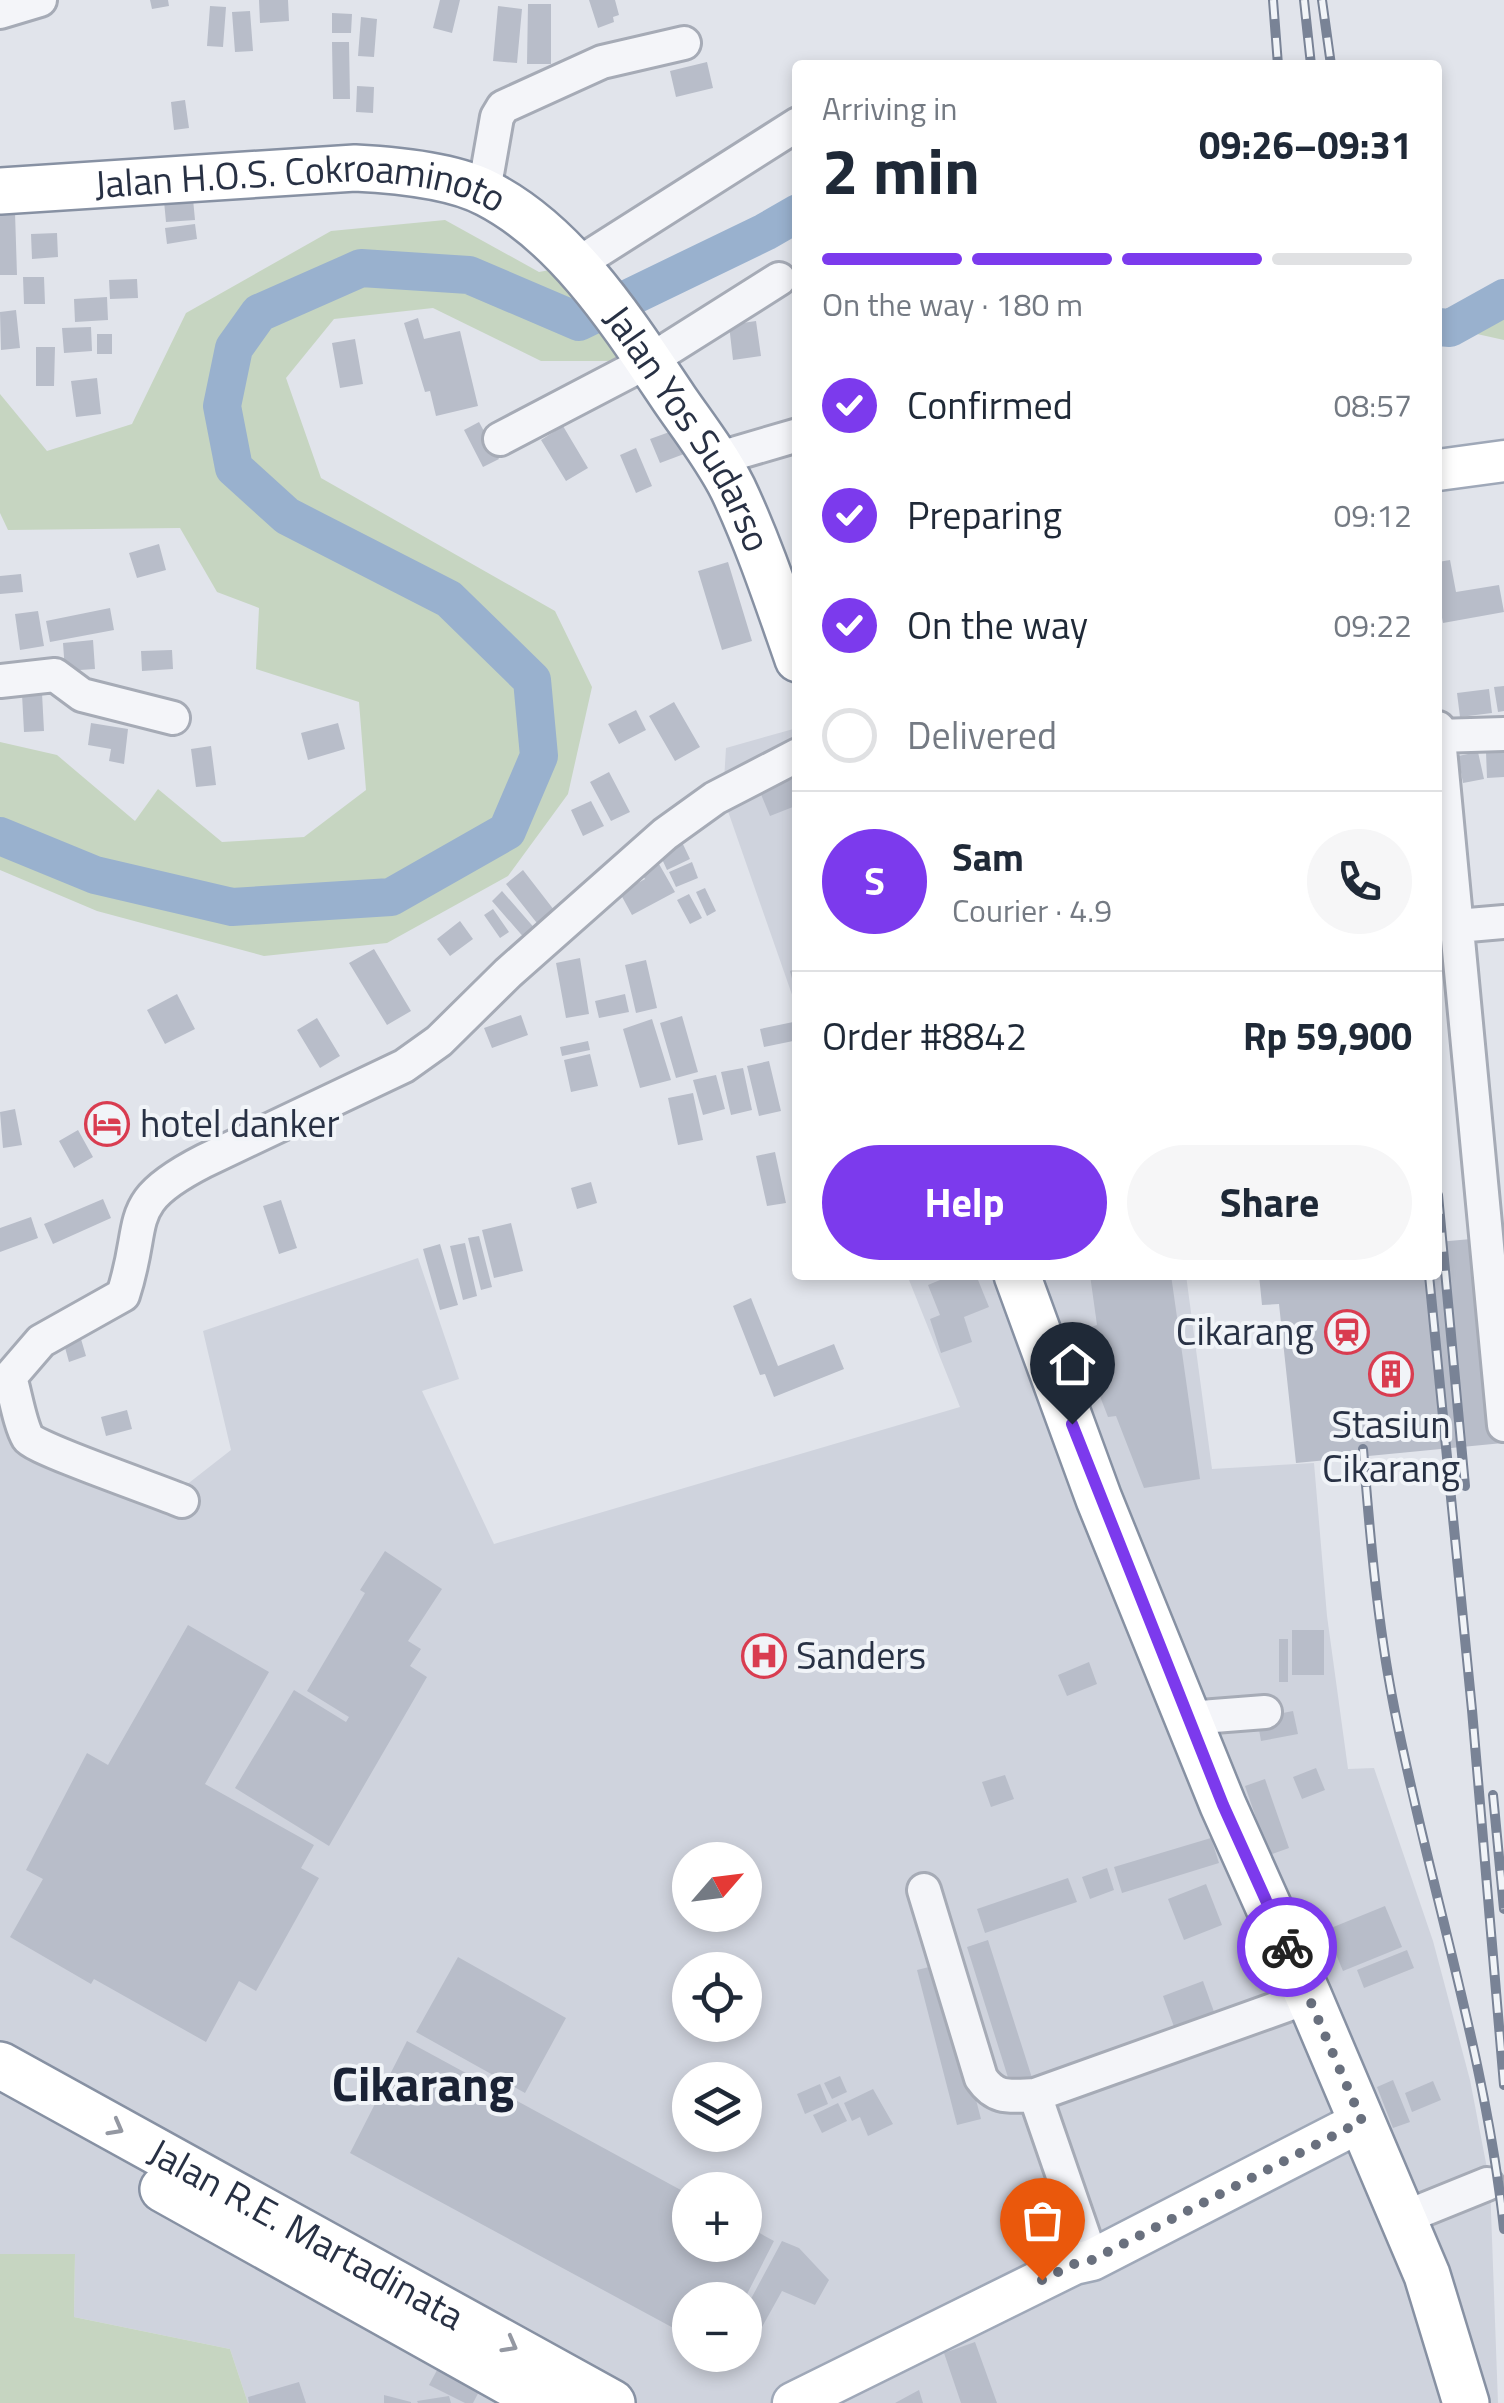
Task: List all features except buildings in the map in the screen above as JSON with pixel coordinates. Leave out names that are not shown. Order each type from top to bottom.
[{"type":"highway","name":"Jalan H.O.S. Cokroaminoto","points":[[0,191],[355,168],[398,171],[484,191],[544,232],[578,267]]},
{"type":"highway","name":"Jalan Yos Sudarso","points":[[578,267],[716,459],[789,604]]},
{"type":"highway","points":[[1019,1280],[1099,1499],[1223,1805],[1427,2274],[1466,2403]]},
{"type":"highway","name":"Jalan R.E. Martadinata","points":[[0,2065],[612,2403]]},
{"type":"highway","name":"Jalan R.E. Martadinata","points":[[0,2098],[546,2403]]},
{"type":"main road","points":[[1442,469],[1504,460]]},
{"type":"main road","points":[[794,2403],[1074,2264],[1092,2260],[1362,2121]]},
{"type":"main road","points":[[824,2403],[1078,2275],[1092,2260]]},
{"type":"street","points":[[0,12],[40,0]]},
{"type":"street","points":[[484,191],[497,117],[503,107],[586,68],[627,54],[684,43]]},
{"type":"street","points":[[578,267],[792,128]]},
{"type":"street","points":[[500,439],[647,359],[780,278]]},
{"type":"street","points":[[716,459],[792,436]]},
{"type":"street","points":[[0,680],[55,675],[82,695],[173,718]]},
{"type":"street","points":[[1442,736],[1504,734]]},
{"type":"street","points":[[182,1502],[38,1446],[28,1438],[5,1379],[40,1341],[124,1295],[142,1207],[153,1193],[176,1175],[404,1066],[438,1041],[508,973],[678,825],[745,780],[792,758]]},
{"type":"street","points":[[1442,776],[1457,926],[1493,1195],[1504,1425]]},
{"type":"street","points":[[1457,926],[1504,922]]},
{"type":"street","points":[[1188,1718],[1266,1712]]},
{"type":"street","points":[[924,1890],[981,2078],[993,2094],[1002,2097],[1034,2095],[1309,1997]]},
{"type":"street","points":[[1034,2095],[1092,2260]]},
{"type":"street","points":[[1403,2218],[1487,2184]]},
{"type":"shaded area","points":[[792,729],[792,995],[723,797],[726,748]]},
{"type":"shaded area","points":[[418,1258],[459,1379],[422,1391],[494,1544],[960,1407],[909,1280],[1187,1280],[1212,1469],[1314,1463],[1327,1616],[1348,1769],[1374,1768],[1433,1941],[1470,2080],[1490,2184],[1498,2403],[248,2403],[230,2349],[74,2317],[75,2254],[0,2254],[0,1401],[47,1447],[167,1500],[231,1450],[203,1331]]},
{"type":"green space","points":[[445,220],[539,272],[576,265],[649,361],[541,361],[433,308],[334,319],[286,378],[321,478],[555,611],[592,687],[568,794],[508,876],[387,943],[264,956],[97,911],[0,870],[0,742],[57,755],[135,821],[158,789],[222,842],[304,837],[366,790],[359,702],[256,669],[259,608],[217,592],[180,528],[8,530],[0,513],[0,394],[47,451],[132,424],[186,313],[331,231]]},
{"type":"green space","points":[[1504,298],[1504,340],[1450,328]]},
{"type":"green space","points":[[0,2254],[75,2254],[74,2317],[230,2349],[248,2403],[0,2403]]},
{"type":"waterway","points":[[0,836],[95,875],[232,907],[391,897],[507,831],[539,756],[532,680],[449,599],[287,516],[234,468],[222,406],[234,348],[259,313],[361,268],[469,275],[579,322],[792,216]]},
{"type":"waterway","points":[[1442,327],[1450,328],[1504,298]]},
{"type":"railway","points":[[1273,0],[1278,60]]},
{"type":"railway","points":[[1304,0],[1310,60]]},
{"type":"railway","points":[[1322,0],[1330,60]]},
{"type":"railway","points":[[1442,1238],[1465,1486]]},
{"type":"railway","points":[[1429,1280],[1504,2085]]},
{"type":"railway","points":[[1363,1449],[1388,1675],[1484,2097],[1504,2229]]},
{"type":"railway","points":[[1493,1795],[1504,1909]]},
{"type":"way so far","points":[[1042,2280],[1092,2260],[1362,2121],[1287,1947]]},
{"type":"place","name":"hotel danker","points":[[107,1124]]},
{"type":"place","name":"Cikarang","points":[[1347,1332]]},
{"type":"place","name":"Stasiun Cikarang","points":[[1391,1374]]},
{"type":"place","name":"Sanders","points":[[764,1656]]},
{"type":"district","name":"Cikarang","points":[[423,2084]]},
{"type":"route","points":[[1072,1424],[1223,1805],[1287,1947]]}]
